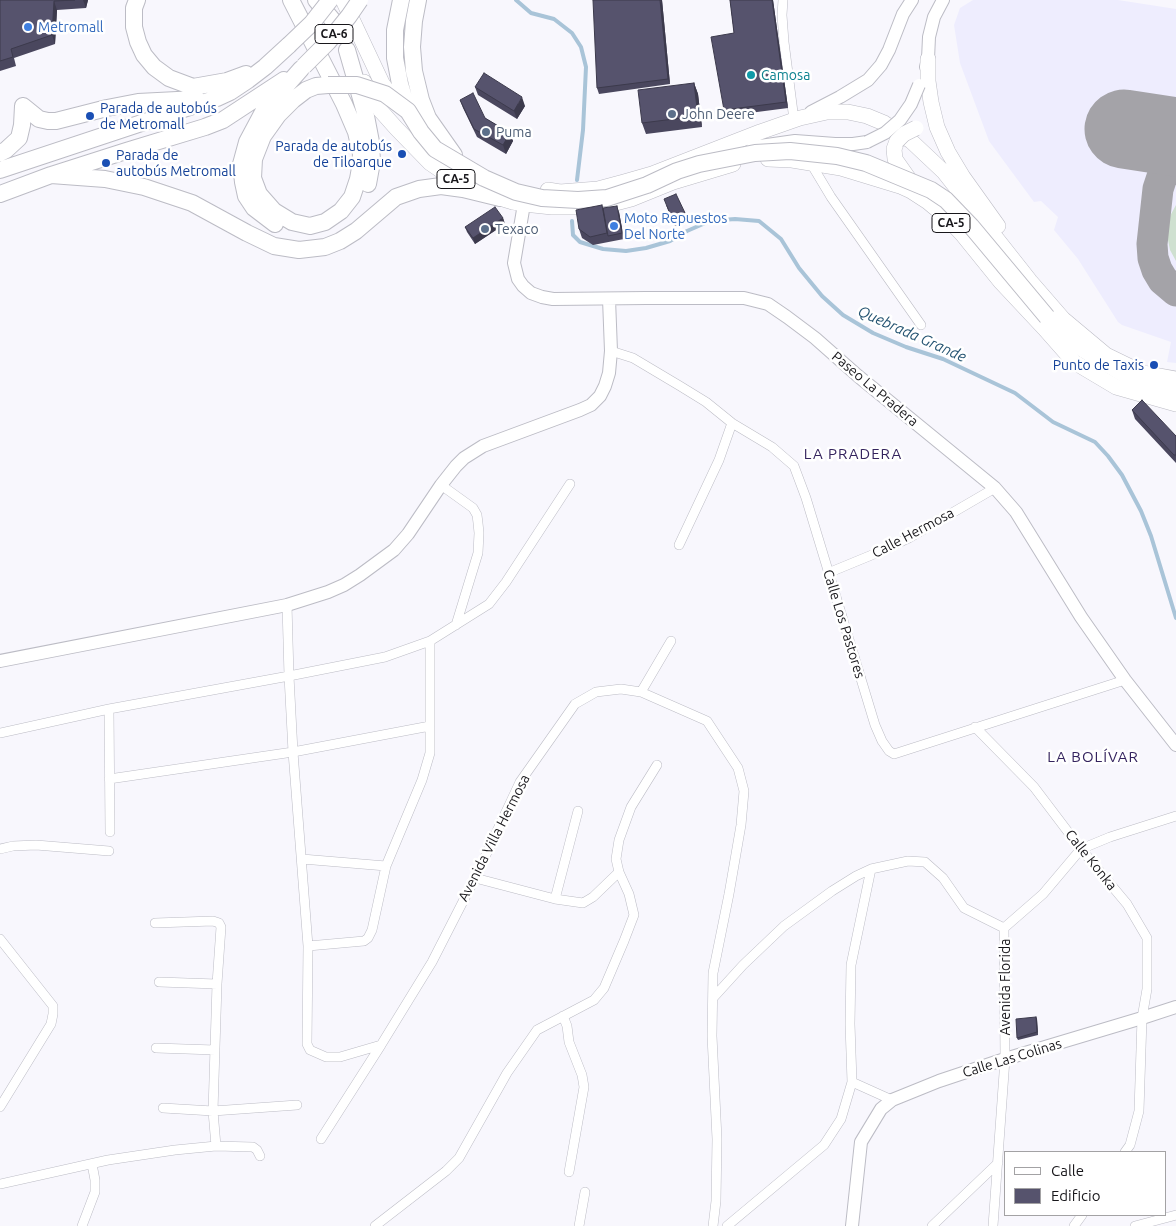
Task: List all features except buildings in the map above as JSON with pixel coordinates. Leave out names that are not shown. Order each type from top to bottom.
[{"type":"highway","points":[[136,0],[134,28],[138,42],[144,55],[154,67],[169,78],[193,87],[227,81],[268,64]]},
{"type":"highway","points":[[146,0],[143,19],[145,33],[153,50],[164,63],[194,75],[214,74],[268,64]]},
{"type":"highway","points":[[291,0],[344,104],[356,132],[361,154],[359,174],[352,197],[341,211],[325,222],[310,226],[292,222],[274,211],[259,194],[253,178],[254,159],[263,136],[278,114],[306,90],[316,86],[328,85],[357,85],[385,94],[408,111]]},
{"type":"highway","points":[[316,0],[335,23]]},
{"type":"highway","name":"CA-6","points":[[0,170],[217,98],[236,88],[289,46],[312,23],[330,0]]},
{"type":"highway","name":"CA-6","points":[[51,175],[223,120],[303,67],[328,42],[360,0]]},
{"type":"highway","points":[[401,0],[395,30],[395,58],[408,111],[421,132],[435,149],[484,178],[516,192],[542,198],[578,200],[607,198],[647,185],[677,171],[699,164],[755,153],[790,151],[837,156],[866,163],[931,190],[946,200],[972,226],[1047,317],[1084,350],[1126,375],[1145,383],[1175,391]]},
{"type":"highway","points":[[418,0],[412,47],[414,71],[421,100],[428,118],[454,155]]},
{"type":"highway","points":[[303,67],[263,112],[247,142],[241,164],[246,196],[254,208],[275,224],[292,233],[312,236],[338,226],[352,214],[367,189],[372,162],[372,142],[347,50]]},
{"type":"highway","points":[[0,153],[19,138],[23,106],[39,119],[56,121],[138,102],[217,98]]},
{"type":"highway","points":[[0,194],[51,175],[105,179],[144,187],[192,203],[274,246],[299,250],[324,247],[340,241],[356,231],[396,198],[419,189],[442,186],[451,187],[500,198]]},
{"type":"main road","name":"CA-5","points":[[324,0],[347,50],[380,110],[430,163],[452,178],[500,198],[524,204],[568,207],[609,205],[631,199],[674,182],[752,160],[778,159],[810,162],[868,175],[911,191],[946,217],[1000,281],[1074,362],[1116,387],[1175,391]]},
{"type":"main road","points":[[343,0],[382,83],[400,109],[454,155]]},
{"type":"main road","points":[[928,59],[930,102],[948,152],[963,177],[1010,243],[1030,281]]},
{"type":"main road","name":"CA-5","points":[[454,155],[484,171],[524,187],[560,192],[598,189],[652,174],[797,119],[827,112],[848,112],[867,116],[884,123],[911,141],[944,172],[1030,281],[1064,319],[1106,355],[1144,373],[1175,391]]},
{"type":"main road","points":[[922,198],[896,159],[894,149],[897,141],[904,134],[916,128],[927,129],[934,133],[946,146]]},
{"type":"street","points":[[783,0],[784,42],[797,119],[868,80],[889,50],[903,14],[912,0]]},
{"type":"street","points":[[674,182],[734,153],[753,147],[795,140],[853,144],[867,142],[885,133],[900,120],[911,104],[928,59],[929,37],[934,17],[943,0]]},
{"type":"street","points":[[810,162],[831,197],[921,325]]},
{"type":"street","name":"Paseo La Pradera","points":[[524,204],[514,263],[518,279],[531,293],[552,299],[744,298],[768,304],[816,338],[858,376],[995,488],[1016,512],[1081,617],[1125,680],[1176,745]]},
{"type":"street","points":[[0,662],[287,605],[344,585],[394,550],[408,534],[441,485],[464,458],[483,446],[591,405],[600,396],[609,373],[611,351],[609,299]]},
{"type":"street","name":"Calle Los Pastores","points":[[611,351],[642,362],[706,402],[732,423],[772,447],[794,466],[806,498],[875,725],[889,752],[894,754],[1125,680]]},
{"type":"street","points":[[679,544],[719,460],[732,423]]},
{"type":"street","points":[[0,733],[109,709],[385,657],[430,641],[489,604],[506,582],[570,484]]},
{"type":"street","points":[[441,485],[473,508],[477,515],[480,533],[478,553],[456,625]]},
{"type":"street","name":"Calle Hermosa","points":[[828,573],[909,538],[995,488]]},
{"type":"street","points":[[287,605],[293,752],[308,946],[307,1044],[310,1050],[326,1056],[340,1057],[381,1045]]},
{"type":"street","points":[[308,946],[364,941],[372,930],[386,866],[422,780],[430,754],[430,641]]},
{"type":"street","points":[[641,692],[671,641]]},
{"type":"street","name":"Avenida Villa Hermosa","points":[[321,1139],[432,962],[475,878],[520,782],[575,704],[596,692],[621,689],[641,692],[707,721],[738,768],[744,792],[741,825],[731,885],[713,973],[712,1036],[717,1139],[716,1201],[713,1226]]},
{"type":"street","points":[[109,709],[110,832]]},
{"type":"street","points":[[109,779],[293,752],[430,726]]},
{"type":"street","name":"Calle Konka","points":[[976,727],[1034,787],[1081,849],[1127,904],[1147,938],[1147,989],[1142,1018],[1139,1111],[1130,1144],[1126,1151]]},
{"type":"street","points":[[375,1226],[446,1171],[459,1158],[507,1073],[537,1030],[594,1000],[604,988],[634,915],[629,894],[616,859],[619,840],[631,807],[657,765]]},
{"type":"street","points":[[555,899],[578,811]]},
{"type":"street","points":[[713,998],[743,965],[784,926],[832,891],[871,869],[908,861],[925,862],[944,878],[964,908],[1004,928],[1043,894],[1081,849],[1110,837],[1176,816]]},
{"type":"street","points":[[0,849],[13,846],[36,845],[109,851]]},
{"type":"street","points":[[302,859],[386,866]]},
{"type":"street","points":[[727,1226],[824,1145],[841,1118],[852,1082],[850,1024],[851,965],[871,869]]},
{"type":"street","points":[[475,878],[555,899],[583,904],[620,872]]},
{"type":"street","points":[[155,923],[214,921],[219,923],[221,927],[212,1111],[216,1146]]},
{"type":"street","name":"Avenida Florida","points":[[992,1226],[1005,1059],[1004,928]]},
{"type":"street","points":[[0,939],[53,1006],[53,1014],[51,1024],[0,1107]]},
{"type":"street","points":[[159,982],[217,984]]},
{"type":"street","name":"Calle Las Colinas","points":[[892,1100],[1005,1059],[1176,1007]]},
{"type":"street","points":[[563,1016],[567,1026],[569,1042],[582,1075],[584,1087],[569,1172]]},
{"type":"street","points":[[156,1048],[215,1050]]},
{"type":"street","points":[[852,1082],[892,1100],[881,1109],[861,1142],[852,1226]]},
{"type":"street","points":[[163,1108],[212,1111],[298,1105]]},
{"type":"street","points":[[0,1184],[92,1164],[175,1150],[216,1146],[253,1147],[260,1156]]},
{"type":"street","points":[[932,1226],[998,1163]]},
{"type":"street","points":[[82,1226],[95,1192],[92,1164]]},
{"type":"street","points":[[579,1226],[586,1192]]},
{"type":"street","points":[[1136,1226],[1176,1215]]},
{"type":"shaded area","points":[[973,0],[1118,0],[1176,9],[1176,363],[1167,362],[1171,342],[1118,322],[1078,259],[1054,230],[1058,217],[1041,201],[1034,202],[989,141],[960,63],[954,25],[960,8]]},
{"type":"green space","points":[[1176,205],[1176,261],[1170,250],[1168,240],[1165,240],[1166,227]]},
{"type":"waterway","name":"Quebrada Grande","points":[[516,0],[531,13],[554,19],[572,33],[581,47],[586,67],[583,130],[577,180]]},
{"type":"waterway","name":"Quebrada Grande","points":[[572,221],[573,235],[580,242],[603,249],[626,251],[646,248],[670,241],[710,221],[735,219],[759,221],[781,239],[799,268],[822,296],[843,315],[873,333],[906,347],[943,359],[1015,393],[1053,422],[1095,442],[1122,475],[1141,511],[1151,536],[1176,618]]},
{"type":"taxiway","points":[[1176,162],[1162,177],[1158,189],[1152,244],[1153,258],[1157,270],[1163,280],[1176,291]]},
{"type":"runway","points":[[1124,129],[1176,137]]},
{"type":"place","name":"Metromall","points":[[28,27]]},
{"type":"place","name":"Camosa","points":[[751,75]]},
{"type":"place","name":"John Deere","points":[[672,114]]},
{"type":"place","name":"Parada de autobús de Metromall","points":[[90,116]]},
{"type":"place","name":"Puma","points":[[486,132]]},
{"type":"place","name":"Parada de autobús de Tiloarque","points":[[402,154]]},
{"type":"place","name":"Parada de autobús Metromall","points":[[106,163]]},
{"type":"place","name":"Moto Repuestos Del Norte","points":[[614,226]]},
{"type":"place","name":"Texaco","points":[[485,229]]},
{"type":"place","name":"Punto de Taxis","points":[[1154,365]]},
{"type":"district","name":"LA PRADERA","points":[[853,454]]},
{"type":"district","name":"LA BOLÍVAR","points":[[1093,757]]}]
